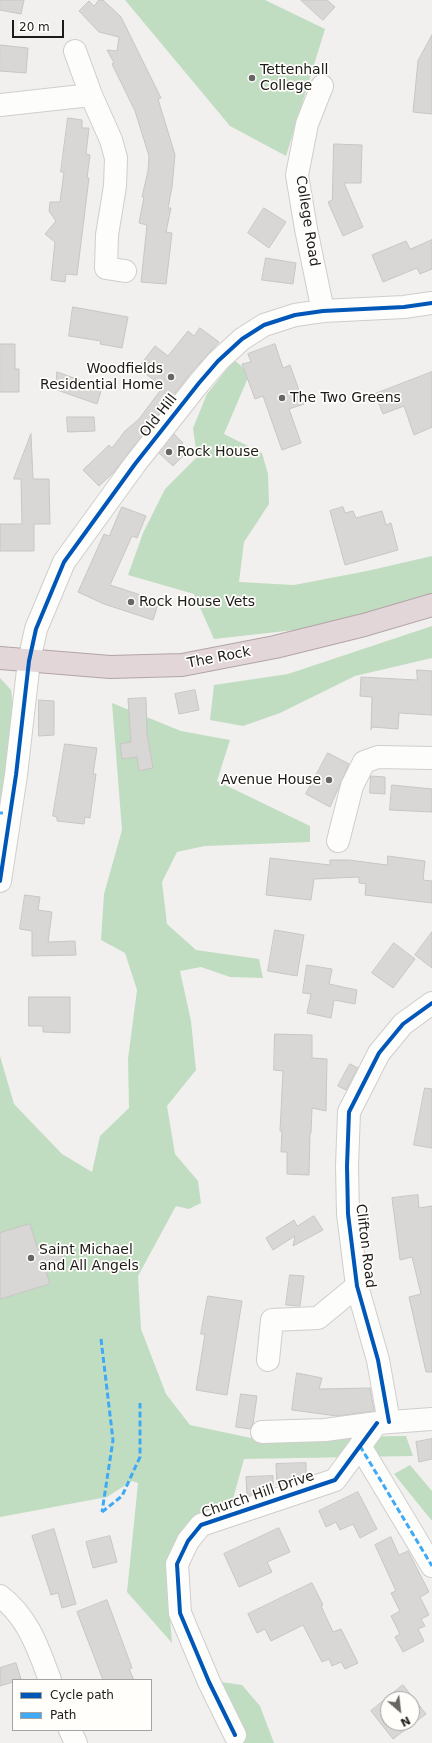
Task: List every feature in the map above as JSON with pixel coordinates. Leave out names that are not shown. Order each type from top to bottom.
[{"type":"highway","name":"The Rock","points":[[0,658],[110,667],[182,665],[290,643],[364,625],[432,605]]},
{"type":"street","points":[[75,51],[91,95],[111,140],[116,158],[115,186],[108,235],[106,268],[125,270]]},
{"type":"street","name":"College Road","points":[[322,86],[307,124],[297,175],[306,229],[324,311]]},
{"type":"street","points":[[0,105],[91,95]]},
{"type":"street","name":"Old Hill","points":[[0,880],[16,775],[29,661],[36,628],[64,562],[136,464],[218,361],[242,339],[264,325],[295,315],[324,311],[404,307],[432,303]]},
{"type":"street","points":[[338,842],[352,786],[364,762],[378,757],[432,758]]},
{"type":"street","name":"Clifton Road","points":[[383,1422],[378,1360],[357,1286],[348,1214],[347,1166],[349,1112],[379,1053],[403,1024],[432,1003]]},
{"type":"street","points":[[268,1360],[272,1320],[318,1318],[357,1286]]},
{"type":"street","points":[[262,1432],[325,1430],[383,1422],[432,1420]]},
{"type":"street","name":"Church Hill Drive","points":[[235,1735],[209,1682],[180,1614],[177,1564],[188,1541],[201,1525],[335,1480],[360,1446],[383,1422]]},
{"type":"street","points":[[360,1446],[432,1566]]},
{"type":"street","points":[[0,1596],[12,1605],[26,1624],[38,1647],[50,1679]]},
{"type":"street","points":[[70,1731],[76,1743]]},
{"type":"green space","name":"Tettenhall College","points":[[125,0],[265,0],[325,29],[286,156],[230,126]]},
{"type":"green space","points":[[234,360],[250,373],[224,434],[262,453],[268,474],[269,504],[244,542],[239,582],[294,585],[367,571],[432,556],[432,598],[313,628],[214,639],[194,594],[128,575],[143,533],[165,489],[197,457],[193,428],[207,394]]},
{"type":"green space","points":[[432,626],[432,658],[355,676],[280,713],[243,726],[210,720],[214,685],[288,674]]},
{"type":"green space","points":[[0,678],[11,690],[14,711],[0,823]]},
{"type":"green space","points":[[112,703],[181,731],[230,740],[217,781],[310,826],[310,842],[205,846],[177,852],[162,882],[167,924],[196,950],[259,959],[263,978],[230,977],[201,967],[180,971],[191,1021],[196,1070],[167,1106],[175,1154],[198,1181],[201,1203],[189,1209],[176,1206],[138,1276],[141,1329],[166,1394],[190,1425],[251,1438],[406,1436],[413,1456],[244,1459],[233,1499],[193,1520],[166,1566],[172,1643],[127,1592],[138,1483],[132,1481],[107,1497],[0,1517],[0,1056],[14,1104],[62,1154],[92,1172],[100,1136],[129,1108],[128,1059],[137,990],[125,953],[101,940],[104,894],[122,830]]},
{"type":"green space","points":[[410,1465],[432,1491],[432,1521],[394,1474]]},
{"type":"green space","points":[[214,1681],[242,1685],[260,1706],[274,1743],[228,1743],[207,1703]]},
{"type":"building","points":[[0,0],[24,0],[21,14],[0,10]]},
{"type":"building","points":[[99,0],[103,0],[121,17],[161,98],[158,99],[175,155],[172,187],[168,208],[171,208],[166,232],[172,233],[166,284],[141,282],[147,225],[139,223],[144,197],[142,197],[148,171],[149,156],[135,111],[112,64],[114,63],[107,50],[117,51],[119,37],[99,32],[79,11],[89,1],[94,6]]},
{"type":"building","points":[[301,0],[327,0],[335,7],[323,20]]},
{"type":"building","points":[[432,35],[432,114],[413,112],[418,61]]},
{"type":"building","points":[[0,45],[28,48],[26,73],[0,71]]},
{"type":"building","points":[[68,118],[82,120],[82,128],[89,128],[86,154],[90,155],[87,178],[89,178],[77,275],[66,274],[65,282],[51,280],[55,242],[45,234],[56,221],[49,211],[50,202],[60,202],[64,172],[61,172]]},
{"type":"building","points":[[334,144],[362,145],[361,183],[344,183],[363,227],[343,236],[328,202],[332,200]]},
{"type":"building","points":[[264,208],[286,222],[269,248],[248,233]]},
{"type":"building","points":[[432,240],[432,269],[420,274],[417,268],[383,282],[372,255],[406,241],[410,249]]},
{"type":"building","points":[[266,258],[296,263],[293,284],[262,280]]},
{"type":"building","points":[[73,307],[128,317],[122,348],[100,344],[101,341],[69,336]]},
{"type":"building","points":[[200,328],[219,342],[189,375],[114,472],[99,486],[83,470],[109,445],[112,448],[125,431],[139,419],[163,387],[138,368],[155,346],[168,356],[188,331],[194,336]]},
{"type":"building","points":[[0,344],[15,344],[15,369],[19,369],[19,392],[0,392]]},
{"type":"building","name":"The Two Greens","points":[[275,344],[283,368],[290,365],[304,404],[289,409],[301,443],[282,450],[263,396],[255,399],[242,364],[251,362],[248,354]]},
{"type":"building","points":[[57,372],[102,388],[97,404],[57,390]]},
{"type":"building","points":[[432,372],[432,427],[414,435],[404,406],[383,414],[375,394]]},
{"type":"building","points":[[67,417],[94,417],[95,431],[68,432]]},
{"type":"building","points":[[31,434],[33,479],[49,479],[50,524],[34,524],[34,551],[0,551],[0,524],[22,524],[21,479],[14,479]]},
{"type":"building","name":"Rock House","points":[[174,434],[183,443],[176,450],[183,456],[173,466],[159,453]]},
{"type":"building","points":[[122,507],[146,516],[137,538],[132,536],[110,585],[159,601],[153,620],[104,604],[78,592],[104,534],[109,536]]},
{"type":"building","points":[[343,507],[345,513],[353,511],[356,518],[382,511],[386,525],[391,523],[398,550],[345,565],[330,511]]},
{"type":"building","points":[[417,670],[432,671],[432,715],[399,713],[398,729],[372,727],[371,730],[372,697],[360,696],[361,677],[417,680]]},
{"type":"building","points":[[195,690],[199,710],[179,714],[175,694]]},
{"type":"building","points":[[146,698],[147,733],[153,768],[139,771],[137,757],[122,759],[120,744],[131,742],[128,699]]},
{"type":"building","points":[[39,700],[54,701],[54,735],[39,736]]},
{"type":"building","points":[[65,744],[97,748],[93,774],[96,774],[90,818],[85,817],[84,824],[57,821],[57,817],[53,816]]},
{"type":"building","name":"Avenue House","points":[[328,753],[349,764],[330,807],[306,794]]},
{"type":"building","points":[[371,776],[385,777],[385,794],[370,793]]},
{"type":"building","points":[[392,785],[432,789],[432,812],[390,810]]},
{"type":"building","points":[[388,856],[425,861],[423,880],[432,881],[432,903],[365,895],[366,884],[359,883],[359,877],[314,879],[311,900],[266,895],[270,858],[330,865],[330,860],[349,860],[387,865]]},
{"type":"building","points":[[25,895],[40,897],[38,910],[52,912],[48,942],[75,941],[76,955],[32,956],[32,931],[20,929]]},
{"type":"building","points":[[275,930],[304,935],[297,976],[268,971]]},
{"type":"building","points":[[432,932],[432,968],[415,955]]},
{"type":"building","points":[[394,943],[415,959],[393,988],[372,973]]},
{"type":"building","points":[[307,965],[332,969],[329,984],[357,990],[355,1004],[334,1000],[331,1018],[307,1013],[311,994],[303,993]]},
{"type":"building","points":[[29,997],[70,997],[70,1033],[43,1032],[43,1026],[29,1026]]},
{"type":"building","points":[[275,1034],[312,1035],[312,1058],[327,1059],[326,1111],[312,1108],[309,1175],[287,1174],[287,1152],[281,1152],[282,1131],[280,1131],[283,1071],[274,1070]]},
{"type":"building","points":[[350,1064],[358,1068],[346,1090],[338,1086]]},
{"type":"building","points":[[425,1088],[432,1089],[432,1148],[414,1145]]},
{"type":"building","points":[[418,1195],[419,1208],[432,1206],[432,1372],[426,1372],[409,1297],[421,1294],[412,1257],[400,1260],[392,1198]]},
{"type":"building","points":[[314,1216],[323,1230],[293,1246],[295,1236],[273,1250],[266,1238],[294,1220],[297,1226]]},
{"type":"building","name":"Saint Michael and All Angels","points":[[30,1224],[38,1250],[58,1244],[64,1265],[46,1271],[50,1284],[0,1299],[0,1233]]},
{"type":"building","points":[[290,1275],[304,1276],[300,1306],[286,1305]]},
{"type":"building","points":[[208,1296],[242,1301],[227,1395],[196,1390],[205,1334],[201,1334]]},
{"type":"building","points":[[297,1373],[322,1378],[319,1389],[370,1388],[374,1411],[337,1416],[292,1410]]},
{"type":"building","points":[[241,1394],[257,1396],[253,1424],[250,1429],[236,1427]]},
{"type":"building","points":[[432,1439],[432,1459],[419,1462],[416,1442]]},
{"type":"building","points":[[306,1463],[306,1476],[277,1485],[276,1464]]},
{"type":"building","points":[[273,1476],[273,1487],[247,1496],[246,1477]]},
{"type":"building","points":[[358,1492],[377,1529],[360,1538],[353,1524],[340,1530],[336,1522],[326,1527],[319,1511]]},
{"type":"building","points":[[279,1528],[290,1552],[267,1562],[272,1572],[239,1587],[224,1554]]},
{"type":"building","points":[[54,1529],[76,1604],[62,1608],[58,1593],[51,1595],[32,1536]]},
{"type":"building","points":[[110,1536],[117,1562],[93,1568],[86,1542]]},
{"type":"building","points":[[391,1537],[399,1555],[408,1551],[429,1592],[420,1597],[429,1615],[421,1619],[425,1626],[418,1629],[424,1641],[403,1652],[395,1637],[400,1634],[391,1616],[400,1611],[391,1593],[396,1591],[375,1545]]},
{"type":"building","points":[[312,1583],[323,1605],[321,1606],[333,1632],[341,1629],[358,1663],[345,1669],[341,1662],[332,1666],[329,1659],[322,1662],[303,1625],[271,1641],[265,1629],[257,1633],[248,1614]]},
{"type":"building","points":[[107,1600],[132,1668],[129,1669],[134,1679],[103,1679],[77,1612]]},
{"type":"building","points":[[16,1663],[21,1679],[12,1679],[12,1682],[0,1686],[0,1668]]},
{"type":"building","points":[[403,1685],[408,1691],[396,1691]]},
{"type":"building","points":[[380,1704],[380,1722],[371,1711]]},
{"type":"building","points":[[420,1706],[426,1714],[420,1719]]},
{"type":"building","points":[[387,1731],[404,1731],[393,1739]]},
{"type":"marked path","points":[[101,1339],[113,1440],[102,1512]]},
{"type":"marked path","points":[[102,1512],[122,1496],[140,1457],[140,1403]]},
{"type":"marked path","points":[[360,1446],[432,1566]]},
{"type":"cycle path","points":[[0,881],[16,775],[29,661],[36,629],[64,562],[135,464],[218,361],[242,339],[264,325],[295,315],[323,311],[404,307],[432,303]]},
{"type":"cycle path","points":[[389,1422],[378,1360],[357,1286],[348,1214],[347,1166],[349,1112],[379,1053],[403,1024],[432,1003]]},
{"type":"cycle path","points":[[235,1735],[209,1682],[180,1613],[177,1564],[188,1541],[201,1525],[335,1480],[377,1423]]},
{"type":"place","name":"Tettenhall College","points":[[252,78]]},
{"type":"place","name":"Woodfields Residential Home","points":[[171,377]]},
{"type":"place","name":"The Two Greens","points":[[282,398]]},
{"type":"place","name":"Rock House","points":[[169,452]]},
{"type":"place","name":"Rock House Vets","points":[[131,602]]},
{"type":"place","name":"Avenue House","points":[[329,780]]},
{"type":"place","name":"Saint Michael and All Angels","points":[[31,1258]]}]
